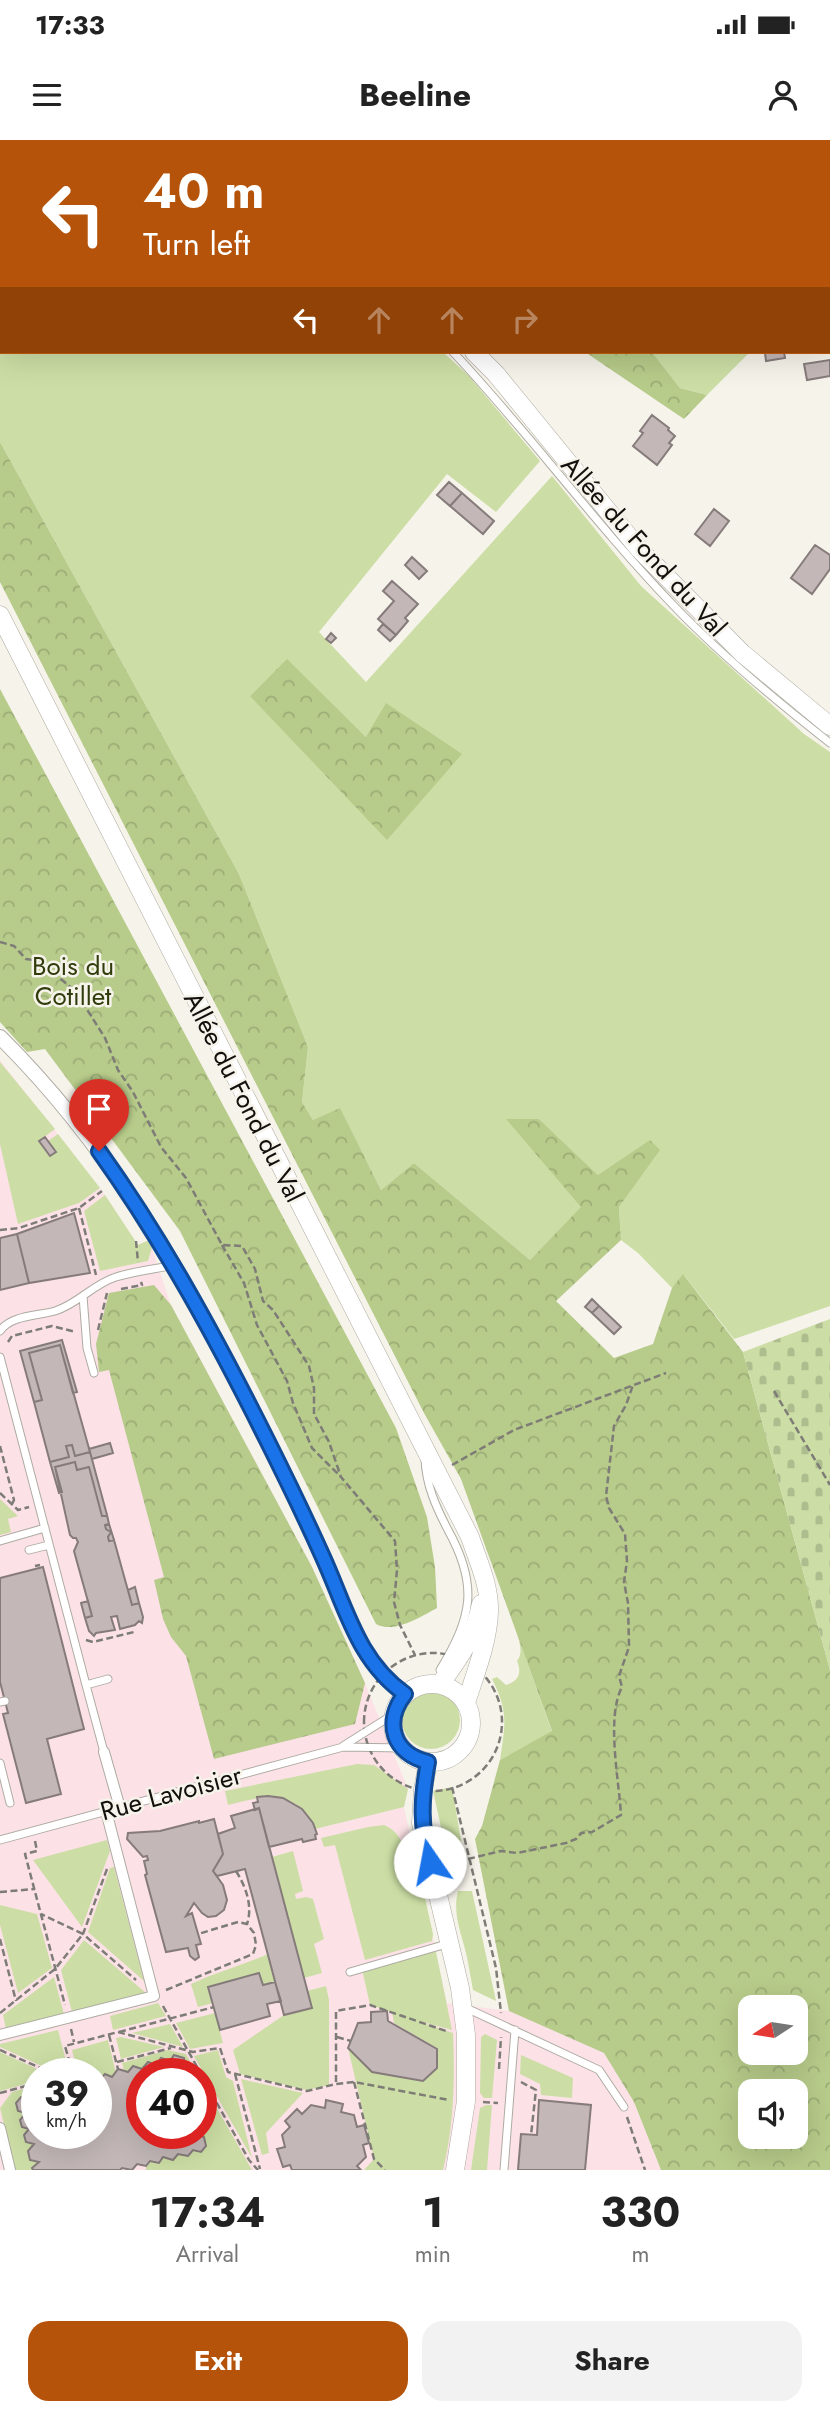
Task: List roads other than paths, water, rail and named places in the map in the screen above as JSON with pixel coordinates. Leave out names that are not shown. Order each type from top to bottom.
[{"type":"street","name":"Allée du Fond du Val","points":[[476,354],[496,374],[639,549],[742,653],[830,726]]},
{"type":"street","name":"Allée du Fond du Val","points":[[0,615],[470,1537],[485,1580],[489,1611],[486,1637],[466,1703]]},
{"type":"street","points":[[0,1037],[40,1079],[99,1151],[148,1221],[175,1265],[269,1444],[364,1651],[382,1676],[405,1694]]},
{"type":"street","name":"Allée du Fond du Val","points":[[436,1684],[460,1659],[471,1637],[479,1614],[485,1580]]},
{"type":"street","points":[[436,1684],[455,1691],[466,1703],[470,1710],[471,1727],[461,1749],[448,1759],[428,1762],[416,1759],[402,1748],[395,1735],[394,1714],[405,1694],[416,1687],[436,1684]]},
{"type":"street","points":[[104,1752],[120,1808]]},
{"type":"street","points":[[428,1762],[423,1790],[424,1840],[450,1943],[466,2035],[466,2101],[455,2170]]},
{"type":"street","points":[[0,2035],[154,1996],[106,1811]]},
{"type":"street","points":[[0,2128],[10,2170]]},
{"type":"lane","points":[[455,354],[673,605],[720,651],[830,743]]},
{"type":"lane","points":[[3,1334],[12,1321],[56,1310],[113,1278],[175,1265]]},
{"type":"lane","points":[[83,1296],[87,1348],[94,1373]]},
{"type":"lane","points":[[0,1359],[104,1752]]},
{"type":"lane","points":[[424,1448],[425,1474],[431,1493],[468,1572],[469,1599],[463,1628],[436,1684]]},
{"type":"lane","points":[[0,1541],[45,1528]]},
{"type":"lane","points":[[29,1550],[49,1545]]},
{"type":"lane","points":[[86,1685],[108,1679]]},
{"type":"lane","name":"Rue Lavoisier","points":[[343,1747],[394,1714]]},
{"type":"lane","name":"Rue Lavoisier","points":[[0,1840],[343,1747],[402,1748]]},
{"type":"lane","points":[[0,1763],[10,1802]]},
{"type":"lane","points":[[350,1972],[450,1943]]},
{"type":"lane","points":[[463,2007],[599,2070],[624,2107]]},
{"type":"lane","points":[[504,2170],[515,2030]]},
{"type":"park label","name":"Bois du Cotillet","points":[[73,981]]}]
